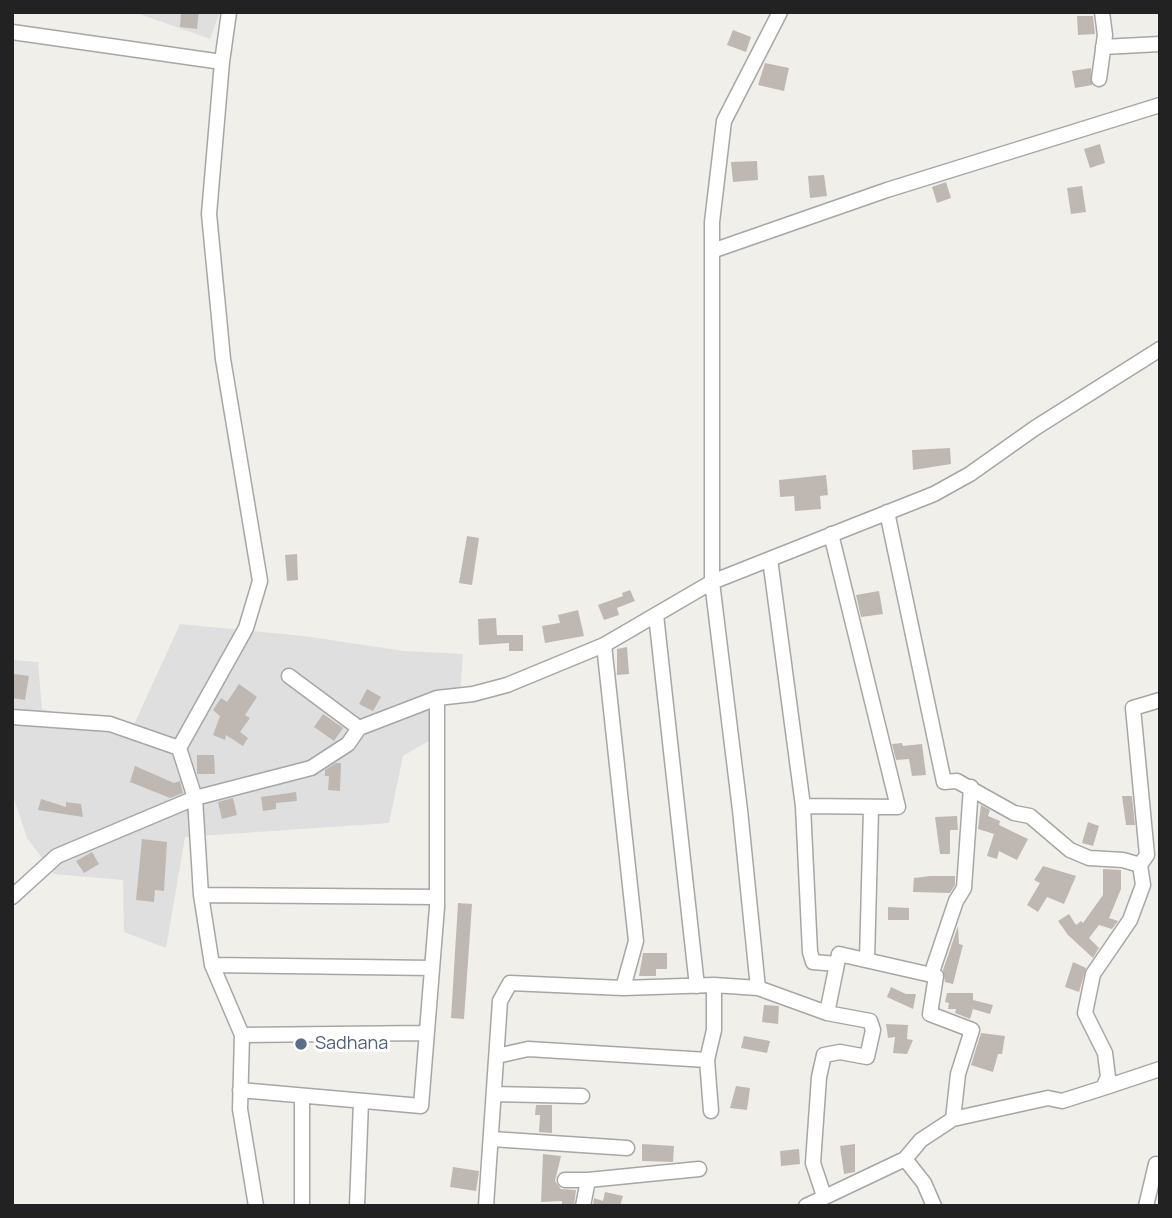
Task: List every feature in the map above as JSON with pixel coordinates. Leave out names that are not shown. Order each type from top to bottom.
[{"type":"street","points":[[229,12],[209,214],[223,359],[260,581],[246,628],[179,748],[195,798],[201,895],[212,965],[242,1035],[240,1109],[256,1206]]},
{"type":"street","points":[[758,988],[712,582],[712,222],[724,121],[780,12]]},
{"type":"street","points":[[1099,79],[1103,47],[1102,12]]},
{"type":"street","points":[[12,32],[222,62]]},
{"type":"street","points":[[1103,47],[1160,44]]},
{"type":"street","points":[[712,251],[887,191],[1160,105]]},
{"type":"street","points":[[12,897],[57,856],[195,798],[311,768],[348,744],[359,728],[438,698],[473,694],[507,685],[604,645],[712,582],[953,484],[1035,428],[1160,349]]},
{"type":"street","points":[[887,512],[944,782],[957,781],[1014,813],[1030,816],[1070,850],[1089,858],[1149,858]]},
{"type":"street","points":[[803,806],[871,809],[898,807],[831,534]]},
{"type":"street","points":[[770,559],[803,806],[810,952],[813,962],[837,964]]},
{"type":"street","points":[[656,615],[696,986]]},
{"type":"street","points":[[604,645],[636,941],[623,988]]},
{"type":"street","points":[[289,676],[359,728]]},
{"type":"street","points":[[240,1090],[421,1106],[437,897],[438,698]]},
{"type":"street","points":[[1102,1088],[1108,1077],[1105,1053],[1085,1013],[1093,974],[1130,920],[1143,885],[1149,858],[1133,708],[1160,700]]},
{"type":"street","points":[[12,717],[110,724],[179,748]]},
{"type":"street","points":[[931,975],[956,901],[964,888],[971,787]]},
{"type":"street","points":[[867,960],[871,809]]},
{"type":"street","points":[[201,895],[437,897]]},
{"type":"street","points":[[827,1013],[839,954],[936,976],[930,1014],[972,1030],[958,1074],[953,1119]]},
{"type":"street","points":[[212,965],[432,968]]},
{"type":"street","points":[[486,1206],[500,1001],[510,983],[623,988],[714,985],[758,988],[827,1013],[860,1017],[870,1021],[873,1030],[867,1057],[840,1052],[824,1055],[819,1077],[813,1163],[824,1196]]},
{"type":"street","points":[[710,1111],[707,1060],[714,1030],[714,985]]},
{"type":"street","points":[[242,1035],[427,1033]]},
{"type":"street","points":[[497,1056],[528,1049],[707,1060]]},
{"type":"street","points":[[806,1206],[905,1159],[921,1140],[953,1119],[1048,1098],[1062,1101],[1160,1069]]},
{"type":"street","points":[[495,1094],[582,1096]]},
{"type":"street","points":[[302,1096],[302,1206]]},
{"type":"street","points":[[357,1206],[361,1101]]},
{"type":"street","points":[[492,1139],[627,1148]]},
{"type":"street","points":[[905,1159],[924,1183],[934,1206]]},
{"type":"street","points":[[1146,1206],[1156,1164]]},
{"type":"street","points":[[565,1180],[699,1169]]},
{"type":"street","points":[[583,1206],[588,1180]]},
{"type":"shaded area","points":[[134,12],[220,12],[210,39]]},
{"type":"shaded area","points":[[180,624],[304,636],[404,651],[463,654],[460,697],[438,704],[441,734],[403,756],[389,823],[185,837],[166,948],[124,932],[123,880],[54,874],[27,838],[12,792],[12,660],[38,662],[42,709],[131,731]]},
{"type":"building","points":[[181,12],[199,12],[197,29],[180,27]]},
{"type":"building","points":[[1077,16],[1093,16],[1095,34],[1078,35]]},
{"type":"building","points":[[733,30],[751,37],[746,52],[727,45]]},
{"type":"building","points":[[765,63],[789,68],[784,91],[758,85]]},
{"type":"building","points":[[1091,68],[1092,85],[1075,88],[1072,71]]},
{"type":"building","points":[[1100,144],[1105,163],[1090,168],[1084,149]]},
{"type":"building","points":[[757,161],[758,180],[733,182],[731,162]]},
{"type":"building","points":[[824,175],[827,196],[810,198],[808,176]]},
{"type":"building","points":[[946,182],[951,198],[937,203],[932,187]]},
{"type":"building","points":[[1082,186],[1086,212],[1071,214],[1067,188]]},
{"type":"building","points":[[950,448],[951,464],[913,470],[912,450]]},
{"type":"building","points":[[826,475],[828,495],[820,496],[821,509],[795,511],[794,496],[780,497],[779,480]]},
{"type":"building","points":[[467,536],[479,538],[472,585],[459,583]]},
{"type":"building","points":[[297,554],[298,580],[287,581],[285,555]]},
{"type":"building","points":[[630,590],[635,601],[617,608],[619,615],[604,620],[598,605],[623,596],[622,593]]},
{"type":"building","points":[[879,591],[883,614],[861,617],[856,595]]},
{"type":"building","points":[[578,610],[584,636],[545,643],[542,626],[560,623],[558,615]]},
{"type":"building","points":[[496,618],[497,635],[523,635],[523,651],[509,651],[509,643],[479,645],[478,619]]},
{"type":"building","points":[[627,647],[629,674],[617,675],[617,649]]},
{"type":"building","points":[[14,674],[29,676],[25,700],[12,698]]},
{"type":"building","points":[[239,684],[257,697],[245,715],[250,718],[240,732],[248,738],[243,746],[226,735],[225,740],[213,735],[220,716],[213,710],[221,698],[227,702]]},
{"type":"building","points":[[367,689],[381,697],[373,711],[359,704]]},
{"type":"building","points":[[323,714],[343,728],[334,741],[314,727]]},
{"type":"building","points":[[902,743],[903,746],[922,744],[926,775],[912,776],[909,759],[896,760],[892,744]]},
{"type":"building","points":[[197,755],[214,755],[215,774],[197,774]]},
{"type":"building","points":[[341,763],[340,791],[328,790],[329,776],[325,776],[325,770]]},
{"type":"building","points":[[135,766],[174,783],[180,781],[183,793],[170,798],[130,782]]},
{"type":"building","points":[[296,792],[297,801],[276,803],[276,809],[263,811],[261,797]]},
{"type":"building","points":[[1122,796],[1132,796],[1135,825],[1126,825]]},
{"type":"building","points":[[233,798],[237,815],[222,819],[218,802]]},
{"type":"building","points":[[41,799],[66,807],[66,802],[81,804],[83,817],[38,810]]},
{"type":"building","points":[[981,805],[990,810],[988,816],[1000,821],[999,825],[1028,839],[1017,860],[999,851],[997,859],[987,856],[994,834],[978,829]]},
{"type":"building","points":[[957,816],[958,830],[950,830],[950,854],[940,854],[935,817]]},
{"type":"building","points":[[1088,822],[1099,826],[1093,846],[1082,843]]},
{"type":"building","points":[[142,839],[167,842],[164,891],[155,890],[154,902],[136,900]]},
{"type":"building","points":[[92,852],[99,864],[84,873],[76,861]]},
{"type":"building","points":[[1043,866],[1076,876],[1064,904],[1047,897],[1038,912],[1027,905],[1040,883],[1034,880]]},
{"type":"building","points":[[1103,869],[1121,870],[1121,889],[1109,918],[1118,921],[1112,929],[1099,925],[1089,938],[1099,948],[1093,958],[1068,935],[1058,921],[1069,914],[1076,925],[1081,921],[1083,923],[1103,895]]},
{"type":"building","points":[[955,876],[955,885],[950,893],[913,892],[914,878]]},
{"type":"building","points":[[458,903],[472,904],[464,1019],[451,1018]]},
{"type":"building","points":[[888,907],[909,908],[909,920],[888,920]]},
{"type":"building","points":[[958,926],[959,944],[963,945],[953,984],[945,982],[943,970]]},
{"type":"building","points":[[643,953],[667,953],[667,969],[656,969],[656,976],[639,976]]},
{"type":"building","points":[[1073,962],[1086,968],[1079,992],[1065,987]]},
{"type":"building","points":[[891,987],[906,994],[916,994],[913,1009],[887,997]]},
{"type":"building","points":[[947,993],[973,993],[973,1000],[993,1005],[990,1014],[973,1009],[970,1019],[955,1013],[956,1009],[948,1009],[949,1003],[945,1002]]},
{"type":"building","points":[[764,1005],[779,1006],[778,1024],[762,1022]]},
{"type":"building","points":[[886,1024],[908,1025],[907,1039],[913,1040],[907,1054],[893,1053],[895,1037],[888,1038]]},
{"type":"building","points":[[981,1033],[1005,1036],[1002,1054],[998,1054],[993,1072],[971,1065]]},
{"type":"building","points":[[744,1036],[770,1041],[767,1053],[741,1048]]},
{"type":"building","points":[[736,1086],[750,1088],[747,1110],[730,1108]]},
{"type":"building","points":[[536,1105],[552,1105],[552,1133],[539,1132],[540,1115],[535,1115]]},
{"type":"building","points":[[642,1144],[674,1146],[673,1162],[642,1161]]},
{"type":"building","points":[[855,1144],[855,1172],[844,1174],[840,1146]]},
{"type":"building","points":[[799,1149],[800,1164],[781,1166],[780,1151]]},
{"type":"building","points":[[543,1154],[561,1156],[555,1181],[561,1189],[576,1190],[574,1206],[562,1206],[562,1201],[541,1202]]},
{"type":"building","points":[[453,1167],[479,1171],[476,1191],[450,1187]]},
{"type":"building","points":[[605,1192],[623,1196],[620,1206],[593,1206],[594,1198],[603,1201]]},
{"type":"place","name":"Sadhana","points":[[301,1044]]}]
